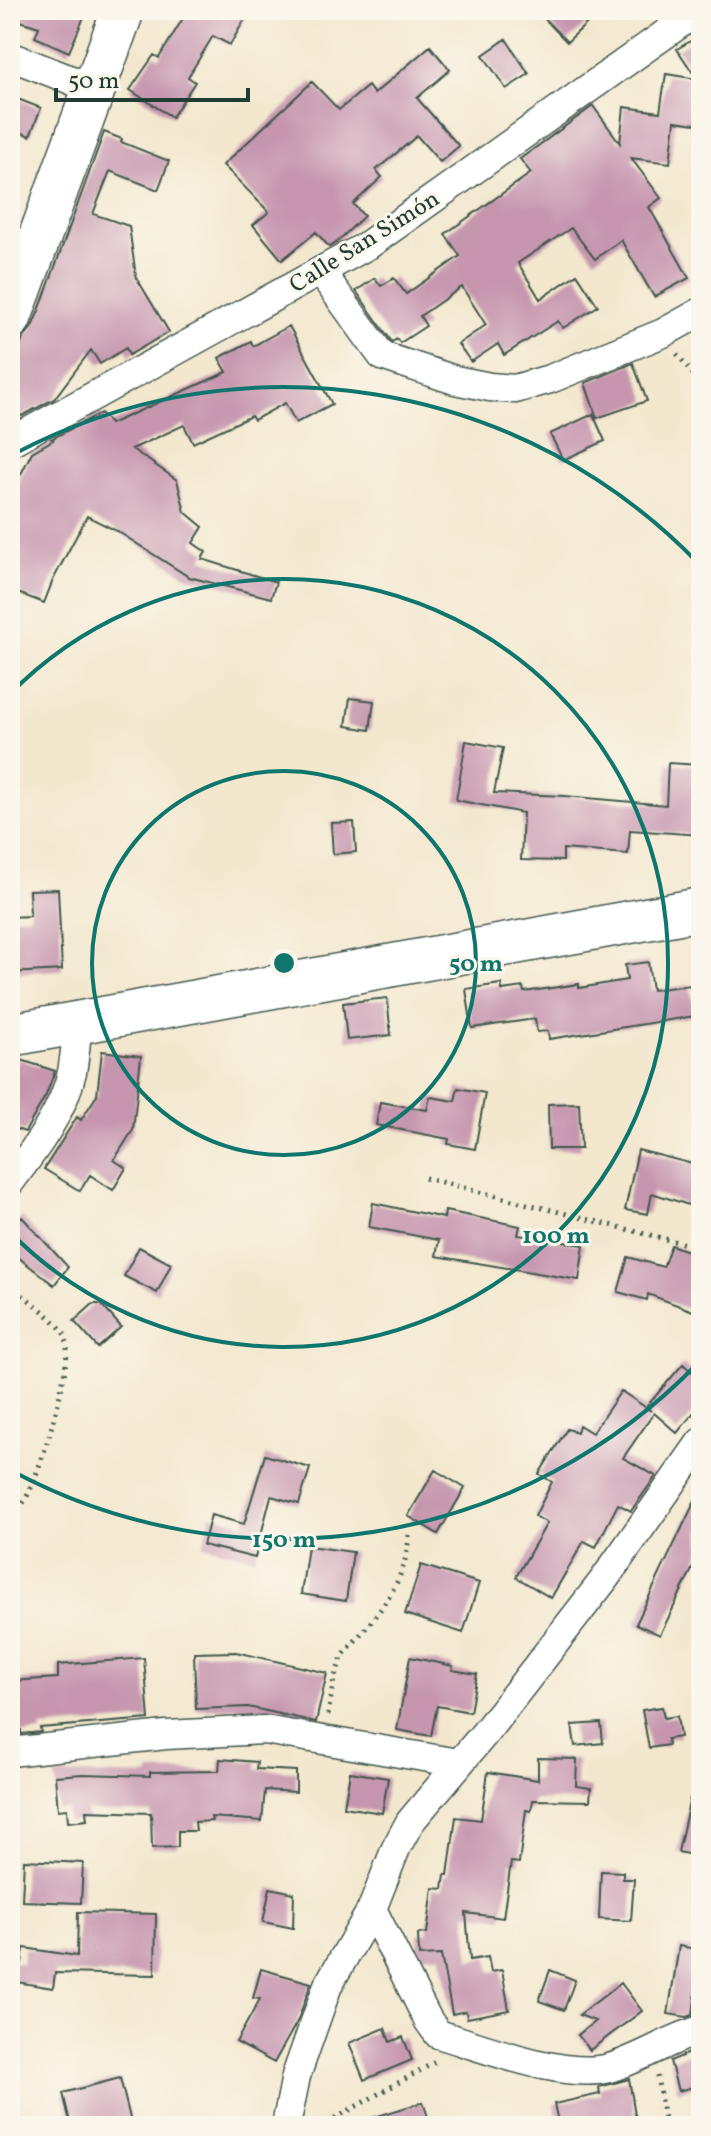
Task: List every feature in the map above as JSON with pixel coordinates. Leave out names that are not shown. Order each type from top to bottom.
[{"type":"street","points":[[10,318],[123,10]]},
{"type":"street","name":"Calle San Simón","points":[[10,442],[368,245],[699,10]]},
{"type":"street","points":[[10,56],[94,89]]},
{"type":"street","points":[[321,272],[382,356],[467,383],[515,389],[535,385],[663,333],[701,312]]},
{"type":"street","points":[[10,1035],[701,909]]},
{"type":"street","points":[[10,1182],[35,1149],[65,1093],[72,1071],[78,1022]]},
{"type":"street","points":[[286,2126],[296,2076],[328,1985],[372,1909],[396,1848],[410,1822],[603,1581],[701,1442]]},
{"type":"street","points":[[10,1752],[236,1730],[264,1730],[459,1763]]},
{"type":"street","points":[[372,1909],[438,2034],[545,2065],[586,2072],[608,2068],[701,2030]]},
{"type":"path","points":[[663,333],[701,384]]},
{"type":"path","points":[[425,1178],[701,1248]]},
{"type":"path","points":[[10,1285],[54,1322],[64,1334],[68,1347],[62,1388],[42,1452],[26,1499],[10,1519]]},
{"type":"path","points":[[324,1739],[338,1665],[391,1596],[408,1552],[409,1535]]},
{"type":"path","points":[[321,2126],[469,2043]]},
{"type":"path","points":[[649,2052],[658,2078],[665,2126]]},
{"type":"building","points":[[10,10],[87,10],[69,52],[35,37],[39,27],[10,18]]},
{"type":"building","points":[[188,10],[250,10],[230,45],[213,36],[188,77],[195,82],[172,117],[130,90],[154,55],[159,58]]},
{"type":"building","points":[[536,10],[601,10],[567,42]]},
{"type":"building","points":[[506,39],[529,74],[506,89],[483,55]]},
{"type":"building","points":[[694,39],[701,48],[701,88],[696,124],[675,121],[670,163],[631,158],[661,198],[649,207],[689,278],[654,297],[621,240],[595,259],[571,228],[518,263],[540,299],[577,274],[598,306],[563,328],[558,321],[504,355],[498,344],[471,362],[458,344],[486,325],[462,287],[420,316],[426,326],[400,343],[397,339],[392,342],[356,291],[375,278],[381,286],[394,278],[406,294],[460,256],[445,234],[531,173],[520,159],[593,106],[620,143],[624,107],[660,112],[666,74],[697,79],[677,49]]},
{"type":"building","points":[[430,46],[450,70],[417,98],[459,146],[440,162],[417,136],[376,170],[382,177],[353,204],[364,216],[336,243],[329,247],[316,232],[282,260],[253,225],[269,212],[223,165],[312,82],[339,110],[368,86],[374,94]]},
{"type":"building","points":[[10,96],[41,108],[30,136],[10,128]]},
{"type":"building","points":[[104,132],[169,161],[158,190],[110,171],[93,214],[129,226],[136,277],[169,332],[129,355],[126,348],[100,364],[91,350],[54,399],[22,416],[10,406],[10,379],[23,338],[32,327],[40,308]]},
{"type":"building","points":[[289,326],[332,404],[296,423],[285,403],[254,420],[251,416],[193,443],[184,425],[132,449],[177,480],[185,512],[203,527],[193,543],[206,552],[202,559],[276,582],[271,598],[189,577],[117,531],[87,516],[44,603],[10,590],[10,496],[32,452],[101,413],[110,424],[227,372],[219,358],[251,341],[253,346]]},
{"type":"building","points":[[633,363],[647,401],[597,418],[585,383]]},
{"type":"building","points":[[593,414],[605,441],[563,460],[550,434]]},
{"type":"building","points":[[350,698],[374,701],[370,730],[346,726]]},
{"type":"building","points":[[466,741],[503,748],[494,793],[666,805],[668,763],[701,765],[701,835],[630,830],[628,854],[563,849],[563,861],[521,860],[523,813],[456,800]]},
{"type":"building","points":[[354,822],[356,852],[333,854],[331,823]]},
{"type":"building","points":[[58,889],[62,970],[10,973],[10,917],[30,916],[29,890]]},
{"type":"building","points":[[648,962],[652,990],[690,985],[695,1016],[549,1039],[548,1031],[537,1032],[535,1019],[472,1028],[466,989],[501,984],[502,990],[523,987],[524,992],[579,984],[579,988],[627,980],[625,965]]},
{"type":"building","points":[[387,998],[391,1035],[347,1040],[343,1003]]},
{"type":"building","points":[[102,1051],[141,1056],[133,1130],[114,1160],[126,1168],[113,1190],[90,1175],[80,1191],[44,1169],[77,1117],[81,1120],[97,1095]]},
{"type":"building","points":[[18,1059],[55,1071],[46,1095],[25,1132],[10,1127],[10,1082]]},
{"type":"building","points":[[458,1088],[485,1093],[475,1149],[448,1144],[449,1139],[376,1125],[380,1102],[427,1110],[430,1097],[455,1101]]},
{"type":"building","points":[[579,1103],[581,1149],[549,1149],[548,1104]]},
{"type":"building","points":[[638,1150],[701,1166],[701,1209],[652,1193],[648,1214],[625,1210]]},
{"type":"building","points":[[373,1203],[444,1218],[445,1211],[520,1226],[518,1235],[584,1245],[579,1280],[436,1256],[439,1240],[369,1227]]},
{"type":"building","points":[[22,1217],[68,1267],[54,1285],[10,1251],[10,1233]]},
{"type":"building","points":[[671,1245],[701,1256],[695,1283],[701,1286],[701,1314],[648,1294],[647,1300],[618,1292],[628,1257],[663,1267]]},
{"type":"building","points":[[139,1247],[171,1264],[157,1293],[124,1276]]},
{"type":"building","points":[[93,1304],[101,1304],[121,1327],[98,1348],[74,1321]]},
{"type":"building","points":[[683,1364],[701,1380],[701,1404],[677,1433],[654,1413],[623,1458],[656,1476],[631,1511],[618,1504],[596,1547],[584,1541],[551,1598],[516,1577],[547,1523],[535,1516],[552,1482],[539,1474],[567,1429],[577,1432],[579,1425],[592,1433],[621,1391],[651,1411],[646,1407]]},
{"type":"building","points":[[265,1455],[310,1468],[299,1504],[271,1496],[255,1558],[203,1545],[211,1515],[244,1524]]},
{"type":"building","points":[[435,1470],[465,1488],[438,1534],[408,1516]]},
{"type":"building","points":[[701,1488],[701,1551],[660,1635],[636,1624]]},
{"type":"building","points":[[308,1546],[353,1552],[346,1601],[301,1594]]},
{"type":"building","points":[[421,1565],[479,1583],[463,1633],[405,1614]]},
{"type":"building","points":[[236,1652],[327,1673],[316,1722],[248,1707],[196,1709],[194,1653]]},
{"type":"building","points":[[410,1657],[477,1674],[470,1712],[437,1706],[431,1736],[397,1730]]},
{"type":"building","points":[[144,1658],[149,1719],[40,1728],[41,1732],[21,1734],[21,1730],[10,1730],[10,1681],[58,1678],[58,1665]]},
{"type":"building","points":[[662,1707],[664,1718],[677,1716],[680,1737],[667,1739],[668,1745],[649,1748],[642,1710]]},
{"type":"building","points":[[601,1723],[603,1743],[575,1746],[572,1725]]},
{"type":"building","points":[[538,1758],[577,1759],[576,1786],[591,1788],[590,1801],[533,1800],[531,1811],[526,1810],[519,1863],[511,1862],[503,1918],[466,1913],[470,1960],[488,1957],[491,1972],[502,1970],[509,2010],[467,2018],[466,2011],[452,2014],[441,1955],[419,1956],[418,1934],[427,1933],[433,1888],[443,1889],[445,1875],[448,1875],[456,1817],[481,1820],[488,1772],[538,1780]]},
{"type":"building","points":[[220,1759],[257,1762],[256,1769],[296,1771],[296,1792],[265,1790],[262,1821],[211,1817],[212,1821],[195,1822],[196,1831],[178,1831],[178,1847],[152,1848],[151,1813],[86,1811],[87,1820],[68,1822],[67,1809],[58,1810],[55,1776],[150,1776],[150,1772],[219,1771]]},
{"type":"building","points":[[350,1772],[388,1778],[382,1813],[344,1807]]},
{"type":"building","points":[[692,1789],[701,1790],[701,1857],[678,1852]]},
{"type":"building","points":[[24,1860],[83,1863],[81,1903],[22,1901]]},
{"type":"building","points":[[601,1871],[623,1872],[623,1879],[634,1879],[631,1921],[599,1919]]},
{"type":"building","points":[[270,1888],[294,1893],[293,1928],[263,1922]]},
{"type":"building","points":[[78,1912],[156,1914],[155,1975],[55,1973],[53,1988],[10,1981],[10,1962],[22,1963],[24,1948],[77,1956]]},
{"type":"building","points":[[679,1946],[701,1950],[693,2015],[687,2017],[668,2014]]},
{"type":"building","points":[[261,1969],[311,1983],[298,2020],[274,2063],[236,2042],[260,1999],[253,1998]]},
{"type":"building","points":[[550,1970],[575,1980],[564,2010],[539,2001]]},
{"type":"building","points":[[621,1983],[642,2011],[590,2050],[578,2035],[595,2021],[579,2015]]},
{"type":"building","points":[[385,2028],[390,2042],[403,2037],[412,2060],[364,2080],[349,2043]]},
{"type":"building","points":[[701,2048],[701,2085],[678,2091],[670,2061]]},
{"type":"building","points":[[120,2078],[132,2126],[71,2126],[63,2093]]},
{"type":"building","points":[[629,2079],[637,2126],[559,2126],[554,2104],[600,2094],[599,2087]]},
{"type":"building","points":[[423,2102],[431,2126],[362,2126],[362,2121]]}]
